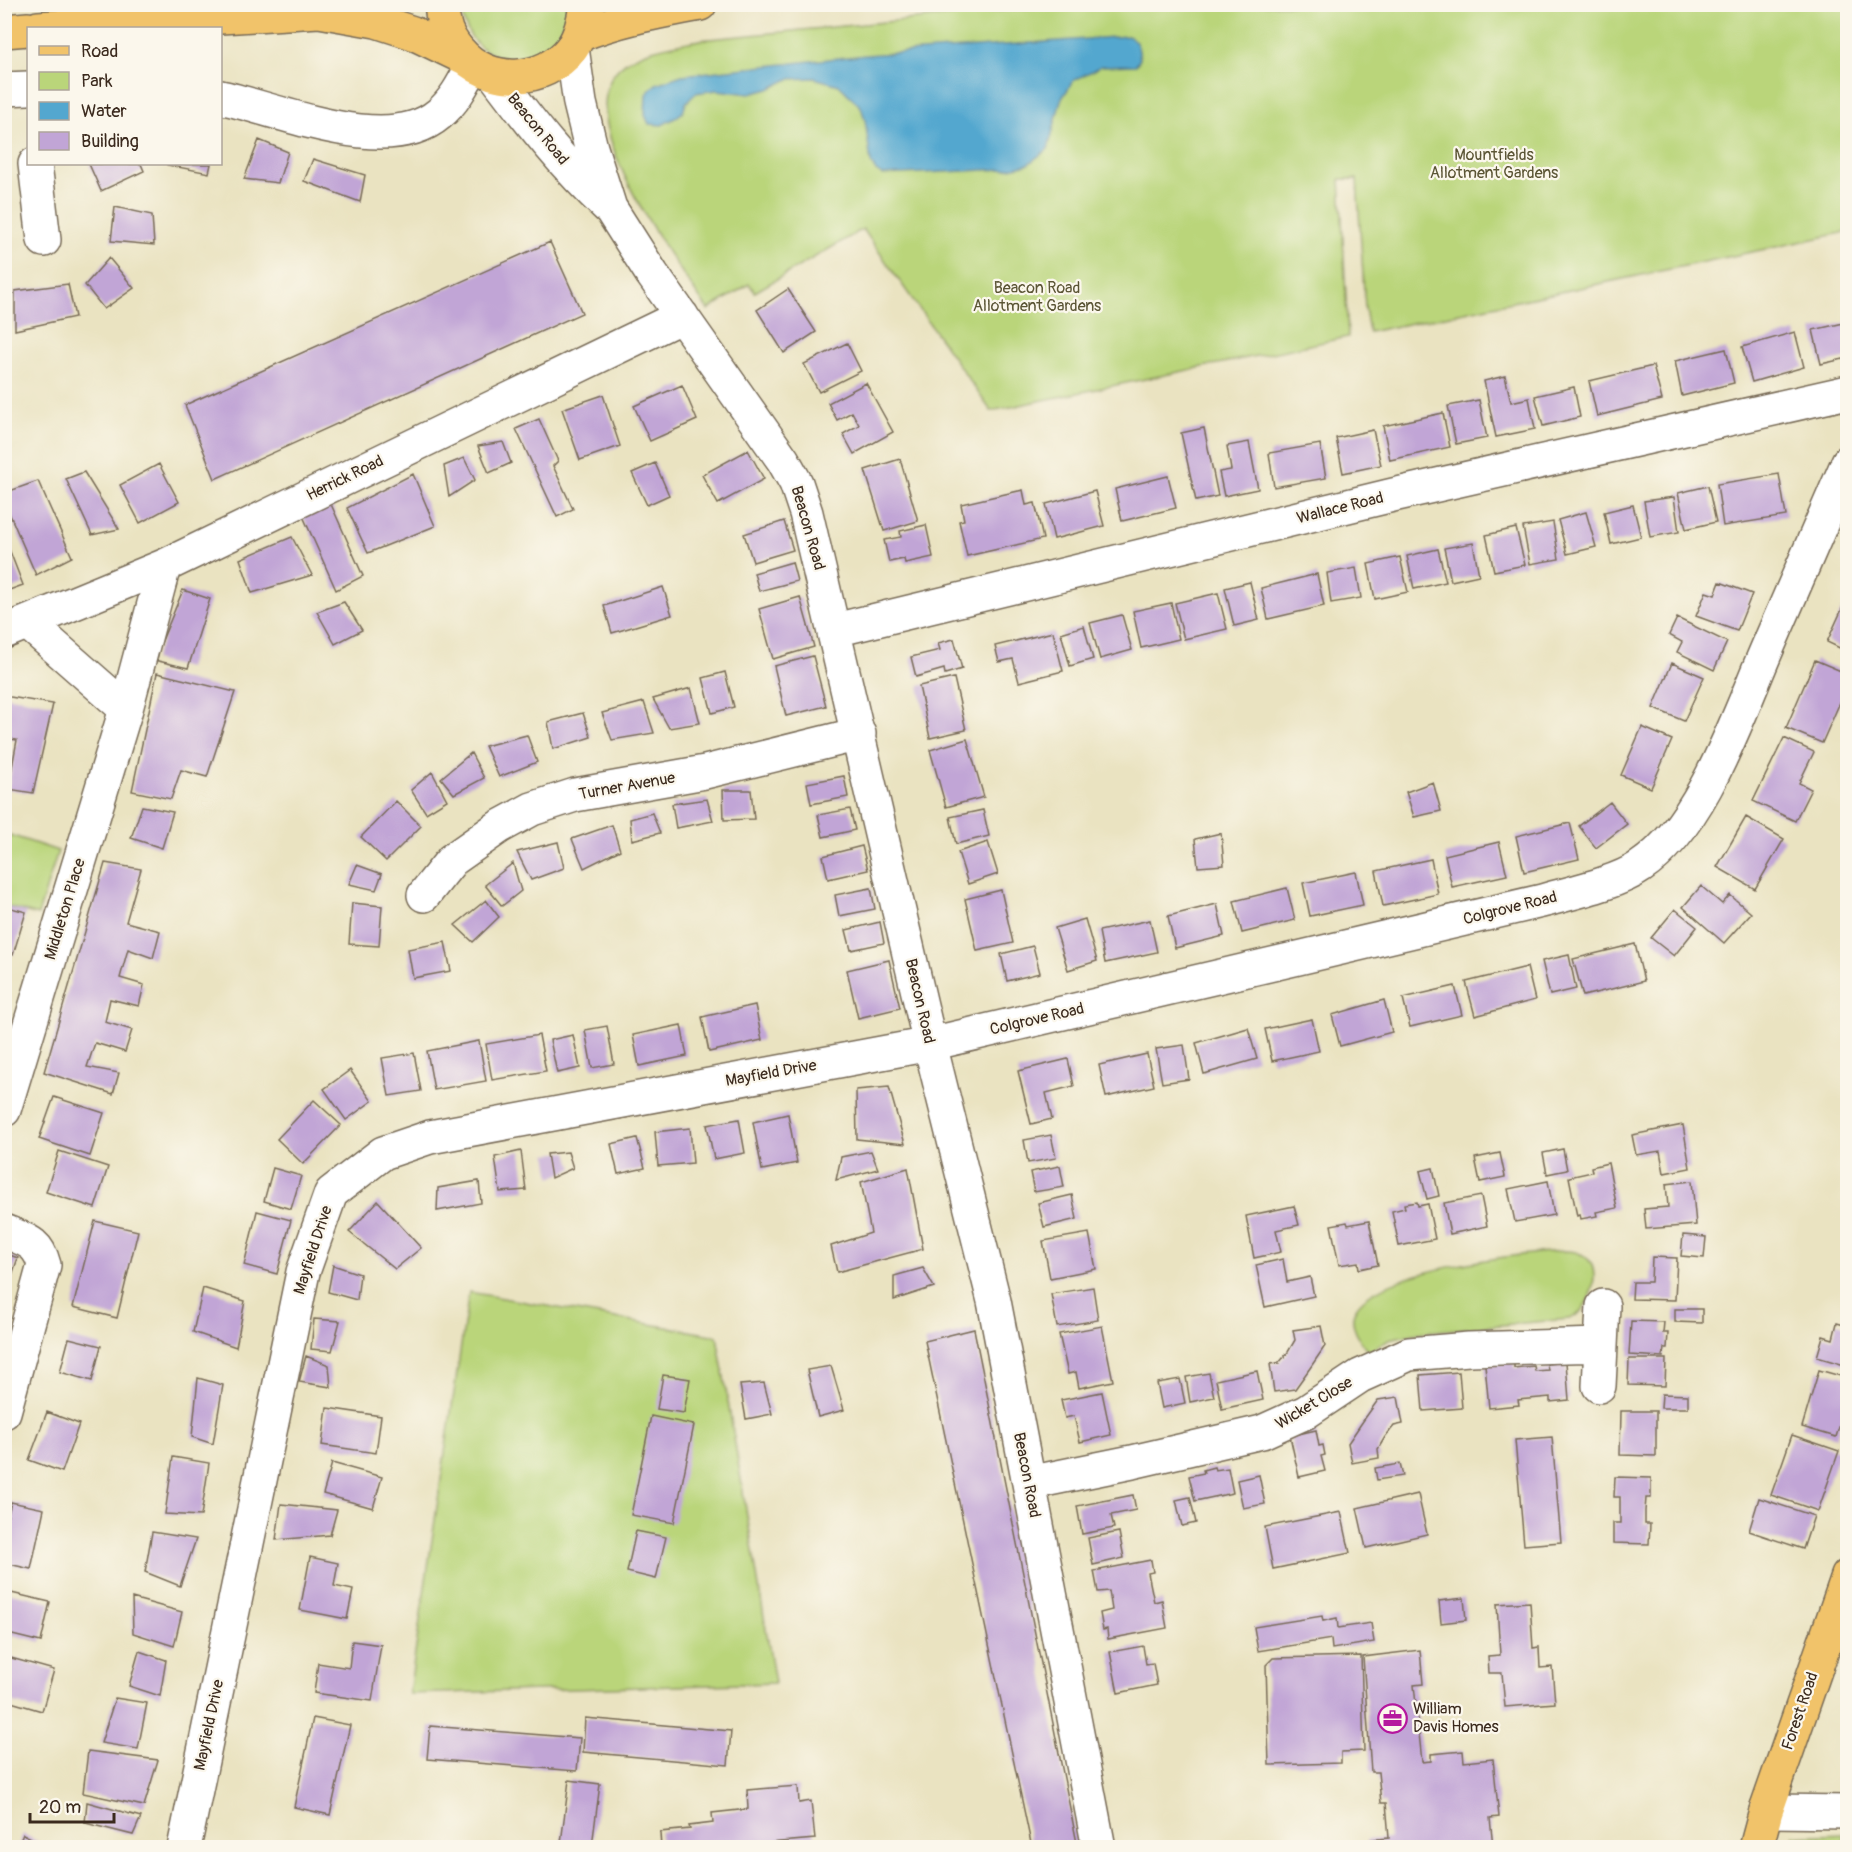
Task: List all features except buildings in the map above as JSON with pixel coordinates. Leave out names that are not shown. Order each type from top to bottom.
[{"type":"main road","points":[[441,4],[444,24],[452,42],[477,66]]},
{"type":"main road","points":[[53,27],[331,8],[413,33],[477,66],[511,77],[537,72],[560,60],[579,29],[600,27],[700,4]]},
{"type":"main road","points":[[4,31],[27,29]]},
{"type":"main road","name":"Forest Road","points":[[1756,1848],[1766,1811],[1848,1576]]},
{"type":"street","name":"Beacon Road","points":[[579,29],[580,104],[610,208],[627,236],[783,460],[796,483],[806,513],[930,1044],[994,1301],[1100,1848]]},
{"type":"street","points":[[222,98],[324,126],[393,131],[420,126],[439,114],[477,66]]},
{"type":"street","name":"Beacon Road","points":[[477,66],[578,179],[610,208]]},
{"type":"street","points":[[35,165],[44,241]]},
{"type":"street","name":"Herrick Road","points":[[16,628],[164,566],[682,316]]},
{"type":"street","name":"Wallace Road","points":[[834,630],[1393,495],[1848,393]]},
{"type":"street","name":"Colgrove Road","points":[[930,1044],[1542,901],[1604,883],[1640,867],[1668,842],[1691,812],[1720,758],[1848,462]]},
{"type":"street","name":"Middleton Place","points":[[4,1110],[126,709],[164,566]]},
{"type":"street","points":[[16,628],[126,709]]},
{"type":"street","name":"Turner Avenue","points":[[424,895],[452,860],[499,827],[532,809],[575,795],[705,772],[859,734]]},
{"type":"street","name":"Mayfield Drive","points":[[184,1848],[303,1272],[331,1193],[383,1153],[430,1137],[930,1044]]},
{"type":"street","points":[[4,1231],[33,1244],[41,1252],[44,1265],[4,1412]]},
{"type":"street","points":[[1599,1386],[1603,1306]]},
{"type":"street","name":"Wicket Close","points":[[1029,1483],[1262,1432],[1306,1412],[1360,1376],[1409,1354],[1469,1349],[1600,1346]]},
{"type":"street","points":[[1766,1811],[1848,1812]]},
{"type":"green space","points":[[567,4],[564,25],[554,42],[538,53],[518,58],[499,56],[481,47],[468,30],[461,5]]},
{"type":"green space","points":[[1060,5],[1847,5],[1847,232],[1369,332],[1365,308],[1357,179],[1340,179],[1348,337],[991,411],[863,229],[755,292],[749,284],[708,310],[652,226],[632,191],[616,155],[606,121],[607,91],[619,68],[646,52],[699,40]]},
{"type":"green space","points":[[4,833],[58,851],[38,915],[5,906]]},
{"type":"green space","points":[[1564,1251],[1575,1252],[1586,1257],[1591,1263],[1594,1279],[1586,1305],[1579,1314],[1569,1319],[1423,1332],[1389,1339],[1369,1352],[1354,1327],[1355,1310],[1367,1296],[1389,1285],[1418,1275],[1484,1260]]},
{"type":"green space","points":[[469,1292],[717,1336],[775,1683],[409,1694]]},
{"type":"green space","points":[[1846,1834],[1842,1847],[1790,1847],[1794,1836]]},
{"type":"water","points":[[1128,36],[1136,42],[1138,48],[1140,59],[1136,65],[1101,66],[1073,81],[1061,100],[1048,149],[1028,164],[1006,169],[882,175],[871,163],[861,107],[839,85],[814,78],[789,79],[769,89],[750,94],[717,90],[696,93],[686,103],[683,112],[662,125],[649,124],[645,115],[646,94],[656,84],[682,75],[866,55]]},
{"type":"place","name":"William Davis Homes","points":[[1392,1718]]},
{"type":"park label","name":"Mountfields Allotment Gardens","points":[[1494,164]]},
{"type":"park label","name":"Beacon Road Allotment Gardens","points":[[1037,297]]}]
